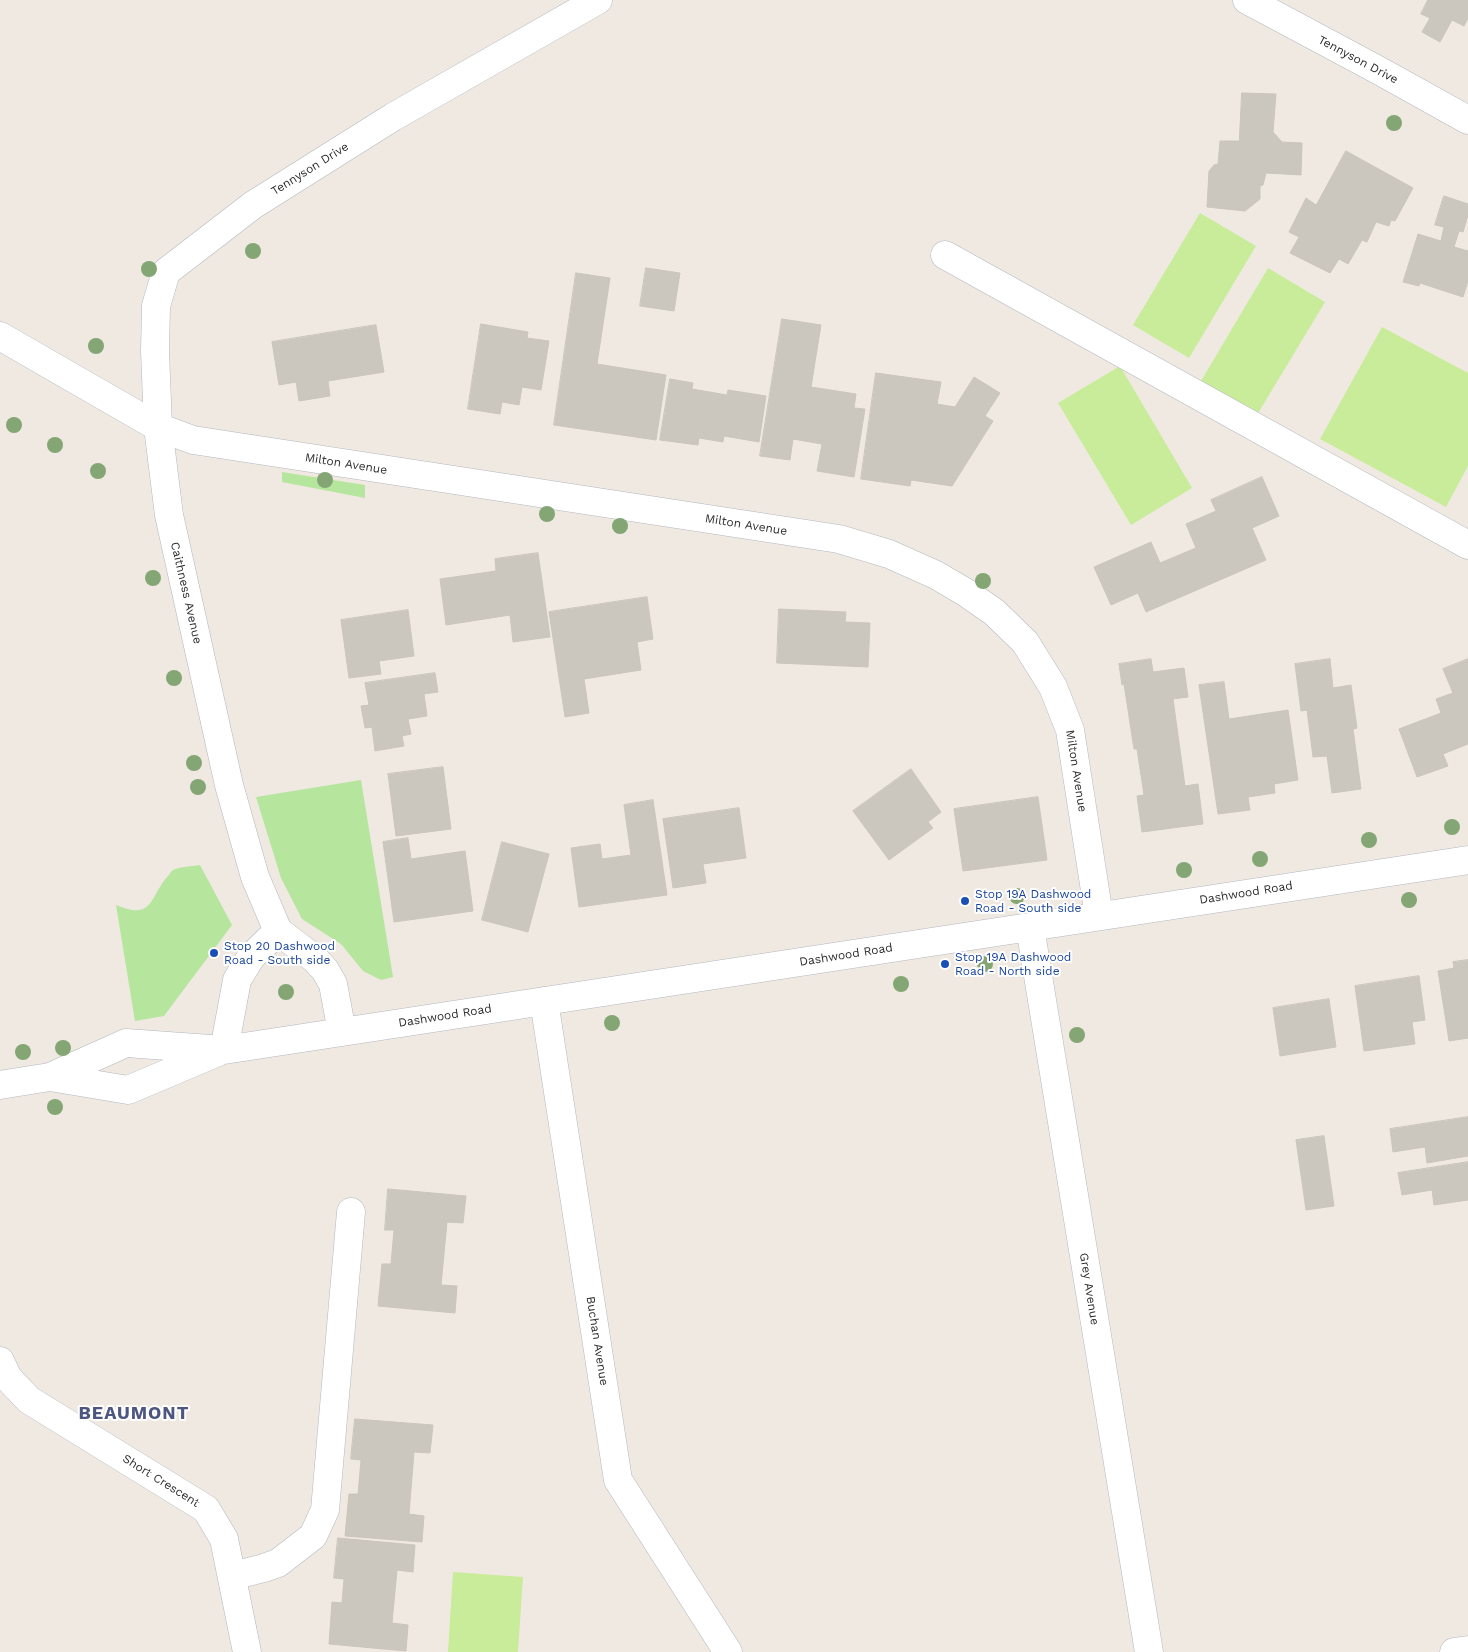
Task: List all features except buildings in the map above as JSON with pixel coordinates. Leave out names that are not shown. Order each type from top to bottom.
[{"type":"street","name":"Tennyson Drive","points":[[158,427],[155,351],[156,306],[166,272],[253,205],[393,116],[598,0]]},
{"type":"street","name":"Tennyson Drive","points":[[1247,0],[1468,120]]},
{"type":"street","points":[[945,255],[1468,545]]},
{"type":"street","points":[[0,336],[158,427]]},
{"type":"street","name":"Milton Avenue","points":[[158,427],[193,440],[839,539],[889,554],[936,575],[994,612],[1019,636],[1025,642],[1052,687],[1070,730],[1099,916]]},
{"type":"street","name":"Caithness Avenue","points":[[158,427],[169,515],[229,785],[255,877],[278,931],[315,959],[326,970],[333,984],[342,1032]]},
{"type":"street","name":"Dashwood Road","points":[[0,1085],[50,1077],[126,1043],[224,1050],[1468,860]]},
{"type":"street","name":"Grey Avenue","points":[[1030,927],[1149,1652]]},
{"type":"street","points":[[224,1050],[237,980],[251,957],[278,931]]},
{"type":"street","name":"Buchan Avenue","points":[[544,1001],[618,1480],[728,1652]]},
{"type":"street","name":"Dashwood Road","points":[[50,1077],[128,1090],[224,1050]]},
{"type":"street","points":[[232,1576],[278,1563],[313,1536],[325,1510],[351,1212]]},
{"type":"street","name":"Short Crescent","points":[[0,1361],[8,1378],[29,1400],[206,1509],[224,1539],[247,1652]]},
{"type":"street","points":[[1454,1652],[1468,1650]]},
{"type":"green space","points":[[1200,213],[1256,246],[1189,358],[1133,325]]},
{"type":"green space","points":[[1268,268],[1325,302],[1257,415],[1201,381]]},
{"type":"green space","points":[[1382,327],[1468,373],[1468,466],[1446,507],[1320,439]]},
{"type":"green space","points":[[1120,366],[1192,488],[1131,525],[1058,403]]},
{"type":"green space","points":[[282,472],[365,485],[365,498],[282,482]]},
{"type":"green space","points":[[361,780],[393,977],[381,980],[363,971],[341,944],[302,919],[281,878],[256,797]]},
{"type":"green space","points":[[200,865],[232,925],[164,1016],[135,1021],[116,905],[137,910],[144,908],[153,899],[172,870]]},
{"type":"green space","points":[[453,1572],[523,1577],[518,1652],[448,1652]]},
{"type":"place","name":"Stop 19A Dashwood Road - South side","points":[[965,901]]},
{"type":"place","name":"Stop 20 Dashwood Road - South side","points":[[214,953]]},
{"type":"place","name":"Stop 19A Dashwood Road - North side","points":[[945,964]]},
{"type":"district","name":"BEAUMONT","points":[[134,1414]]}]
